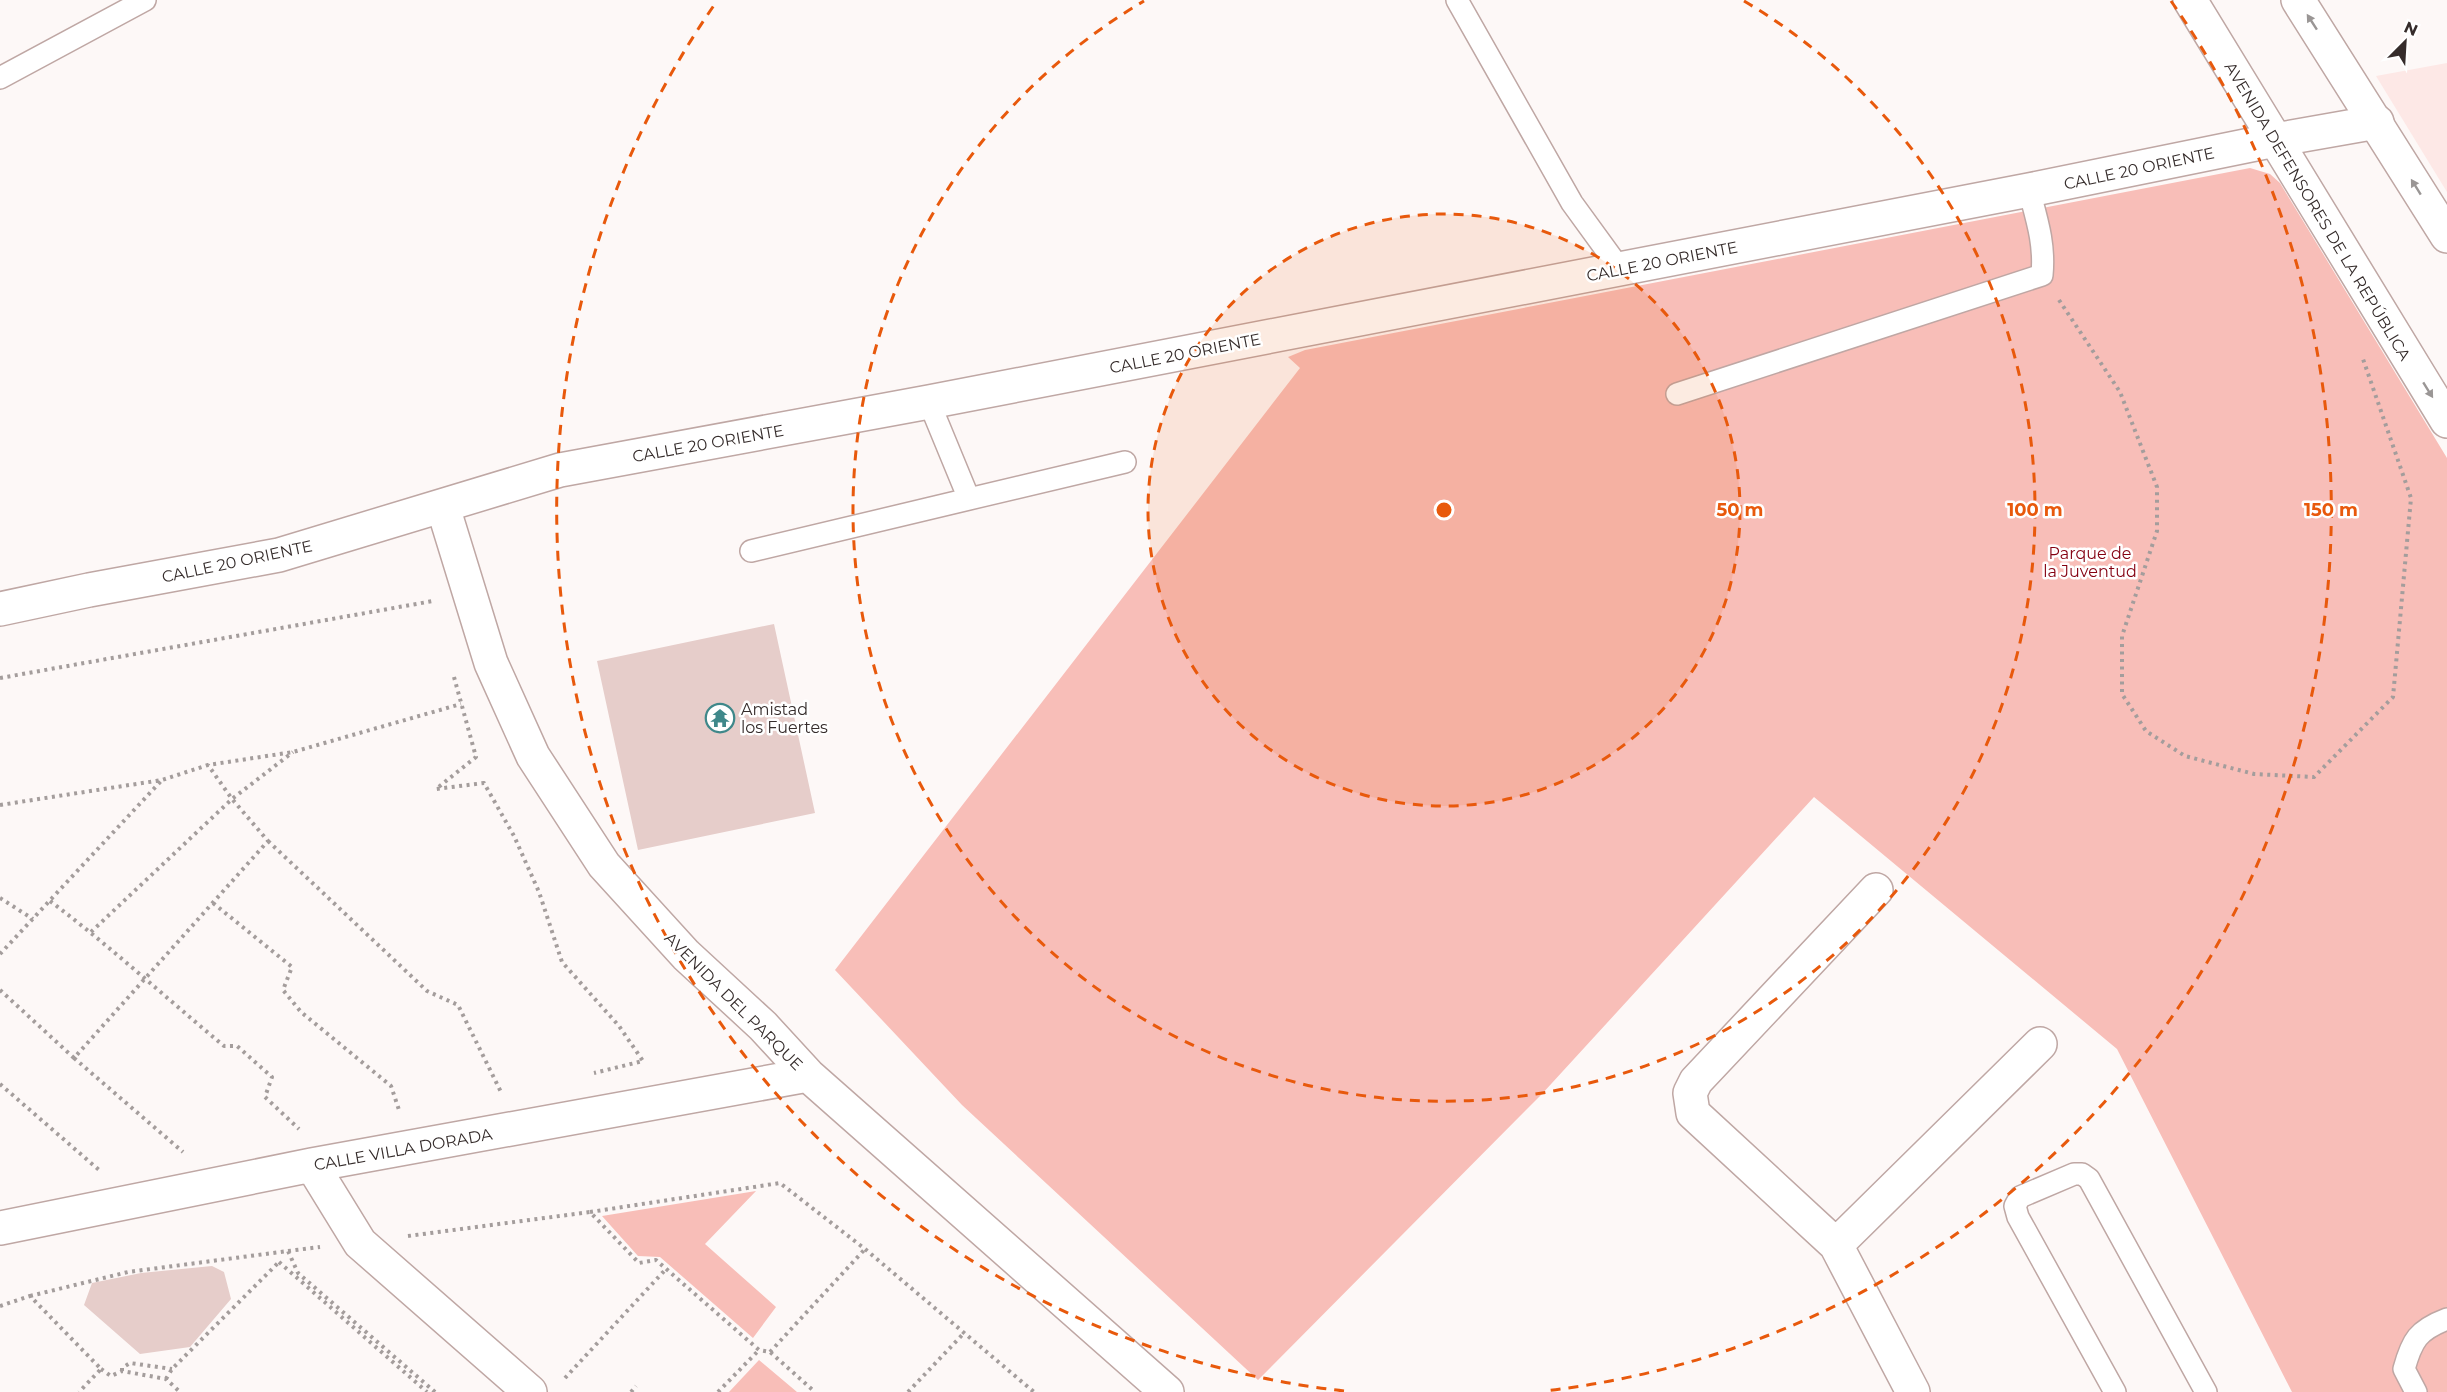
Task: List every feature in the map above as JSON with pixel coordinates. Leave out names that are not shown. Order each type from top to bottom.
[{"type":"street","name":"AVENIDA DEFENSORES DE LA REPÚBLICA","points":[[2190,0],[2447,421]]},
{"type":"street","points":[[2298,0],[2447,236]]},
{"type":"street","name":"CALLE 20 ORIENTE","points":[[0,609],[279,555],[560,470],[929,402],[2029,190],[2275,140],[2377,123]]},
{"type":"street","name":"AVENIDA DEL PARQUE","points":[[443,507],[491,663],[533,756],[604,865],[686,955],[763,1026],[808,1075],[1167,1392]]},
{"type":"street","points":[[1876,890],[1696,1081],[1690,1093],[1693,1113],[1836,1245],[1913,1392]]},
{"type":"street","points":[[1836,1245],[2040,1044]]},
{"type":"street","name":"CALLE VILLA DORADA","points":[[0,1228],[312,1165],[808,1075]]},
{"type":"street","points":[[312,1165],[360,1243],[530,1392]]},
{"type":"lane","points":[[0,78],[144,0]]},
{"type":"lane","points":[[1456,0],[1572,203],[1620,268]]},
{"type":"lane","points":[[1677,394],[2042,275],[2044,255],[2042,235],[2029,190]]},
{"type":"lane","points":[[929,402],[969,499]]},
{"type":"lane","points":[[751,551],[1125,462]]},
{"type":"lane","points":[[2115,1392],[2018,1217],[2016,1206],[2020,1197],[2074,1174],[2082,1174],[2089,1179],[2206,1392]]},
{"type":"lane","points":[[2416,1392],[2404,1369],[2410,1347],[2428,1327],[2447,1319]]},
{"type":"path","points":[[2042,275],[2120,392],[2157,487],[2157,531],[2122,636],[2122,694],[2146,731],[2185,756],[2254,774],[2314,777],[2393,697],[2411,498],[2361,354]]},
{"type":"path","points":[[0,678],[437,601]]},
{"type":"path","points":[[453,669],[460,704],[476,757],[436,789],[484,783],[514,836],[535,883],[562,962],[620,1026],[643,1061],[585,1076]]},
{"type":"path","points":[[0,805],[162,780],[208,765],[293,752],[460,704]]},
{"type":"path","points":[[91,932],[232,799],[293,752]]},
{"type":"path","points":[[208,765],[232,799],[268,841],[427,991],[458,1005],[503,1096],[492,1098]]},
{"type":"path","points":[[0,954],[162,780]]},
{"type":"path","points":[[74,1058],[268,841]]},
{"type":"path","points":[[0,898],[33,919]]},
{"type":"path","points":[[50,901],[91,932],[144,980],[224,1046],[237,1046],[272,1077],[265,1098],[299,1127],[301,1134]]},
{"type":"path","points":[[213,903],[292,967],[283,990],[301,1012],[391,1086],[402,1120]]},
{"type":"path","points":[[0,990],[188,1157]]},
{"type":"path","points":[[0,1084],[105,1175]]},
{"type":"path","points":[[0,1306],[30,1296],[128,1272],[590,1212],[780,1183],[865,1249],[1034,1392]]},
{"type":"path","points":[[590,1212],[639,1263],[656,1260],[759,1350],[770,1352],[815,1392]]},
{"type":"path","points":[[770,1352],[865,1249]]},
{"type":"path","points":[[288,1251],[298,1273],[435,1392]]},
{"type":"path","points":[[279,1262],[306,1279]]},
{"type":"path","points":[[166,1379],[172,1370],[279,1262]]},
{"type":"path","points":[[279,1262],[427,1392]]},
{"type":"path","points":[[562,1380],[666,1269]]},
{"type":"path","points":[[30,1296],[101,1370],[111,1376],[122,1371],[166,1379],[180,1392]]},
{"type":"path","points":[[908,1392],[965,1332]]},
{"type":"path","points":[[718,1392],[759,1350]]},
{"type":"path","points":[[122,1371],[122,1368],[130,1363],[172,1370]]},
{"type":"path","points":[[79,1392],[101,1370]]},
{"type":"path","points":[[631,1392],[636,1386]]},
{"type":"shaded area","points":[[2447,63],[2447,192],[2376,76]]},
{"type":"green space","name":"Parque de la Juventud","points":[[2250,168],[2270,174],[2280,183],[2447,458],[2447,1392],[2292,1392],[2117,1049],[1814,797],[1541,1095],[1258,1380],[962,1105],[835,970],[1300,368],[1288,357],[1305,350]]},
{"type":"green space","points":[[756,1191],[705,1244],[776,1307],[753,1338],[660,1257],[638,1256],[602,1216]]},
{"type":"green space","points":[[759,1360],[797,1392],[729,1392]]},
{"type":"building","points":[[774,624],[815,813],[638,850],[597,661]]},
{"type":"building","points":[[212,1266],[224,1272],[231,1299],[190,1347],[140,1354],[84,1305],[92,1283],[141,1273]]},
{"type":"place","name":"Amistad los Fuertes","points":[[720,718]]}]
